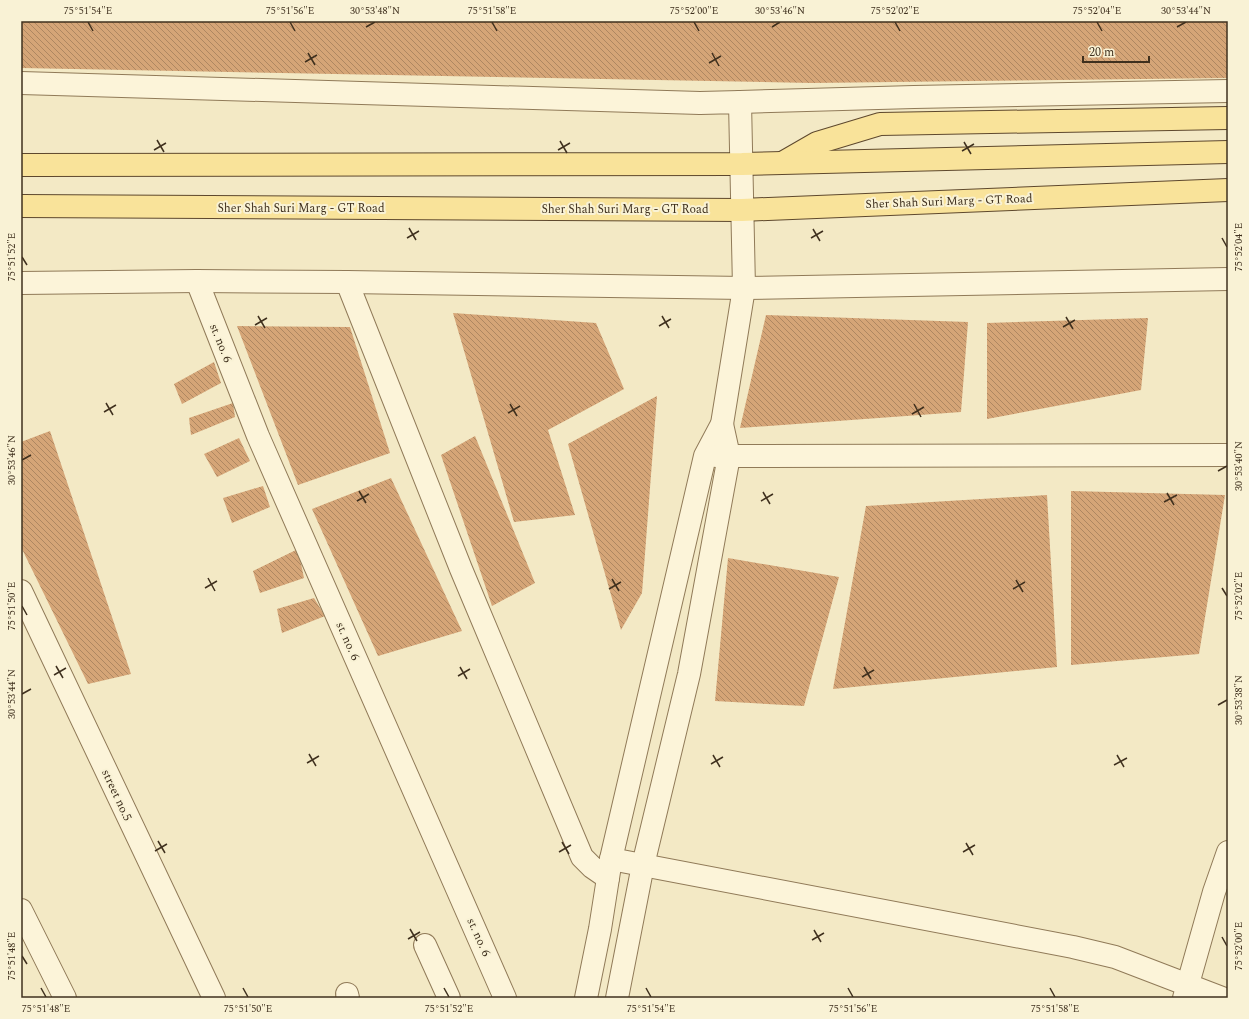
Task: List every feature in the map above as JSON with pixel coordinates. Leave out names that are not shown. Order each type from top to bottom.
[{"type":"main road","points":[[783,163],[817,143],[880,124],[1228,118]]},
{"type":"main road","points":[[21,165],[742,164],[1228,152]]},
{"type":"main road","name":"Sher Shah Suri Marg - GT Road","points":[[21,206],[742,210],[1228,190]]},
{"type":"street","points":[[21,83],[700,103],[1228,91]]},
{"type":"street","points":[[586,998],[600,930],[610,868],[705,456],[722,424],[744,288],[740,102]]},
{"type":"street","points":[[21,282],[347,282],[744,288],[1228,279]]},
{"type":"street","name":"st. no. 6","points":[[197,281],[258,436],[505,998]]},
{"type":"street","points":[[347,282],[461,569],[582,857],[592,867],[610,868],[643,865],[1073,947],[1115,957],[1186,992],[1222,998]]},
{"type":"street","points":[[617,998],[643,865],[689,674],[730,456],[722,424]]},
{"type":"street","points":[[705,456],[1228,455]]},
{"type":"street","name":"street no.5","points":[[21,591],[214,998]]},
{"type":"street","points":[[1186,992],[1214,892],[1228,852]]},
{"type":"street","points":[[21,910],[65,998]]},
{"type":"street","points":[[424,945],[449,998]]},
{"type":"building","points":[[21,21],[1228,21],[1228,78],[812,83],[21,68]]},
{"type":"building","points":[[453,313],[596,323],[624,389],[548,430],[575,515],[514,522]]},
{"type":"building","points":[[766,315],[968,322],[961,412],[740,428]]},
{"type":"building","points":[[1148,318],[1141,390],[987,419],[987,323]]},
{"type":"building","points":[[237,326],[350,327],[390,453],[298,485]]},
{"type":"building","points":[[214,362],[221,383],[182,404],[174,384]]},
{"type":"building","points":[[657,396],[642,593],[621,630],[568,444]]},
{"type":"building","points":[[233,403],[235,417],[191,435],[189,418]]},
{"type":"building","points":[[50,431],[131,674],[88,684],[21,547],[21,442]]},
{"type":"building","points":[[475,436],[535,583],[492,606],[441,455]]},
{"type":"building","points":[[239,438],[250,461],[217,477],[204,454]]},
{"type":"building","points":[[391,478],[462,631],[378,656],[312,509]]},
{"type":"building","points":[[263,486],[270,507],[232,523],[223,498]]},
{"type":"building","points":[[1071,491],[1225,495],[1199,654],[1071,665]]},
{"type":"building","points":[[1047,495],[1057,667],[833,689],[866,506]]},
{"type":"building","points":[[298,549],[304,578],[260,593],[253,571]]},
{"type":"building","points":[[728,558],[839,577],[804,706],[715,701]]},
{"type":"building","points":[[314,598],[325,616],[282,633],[277,609]]}]
